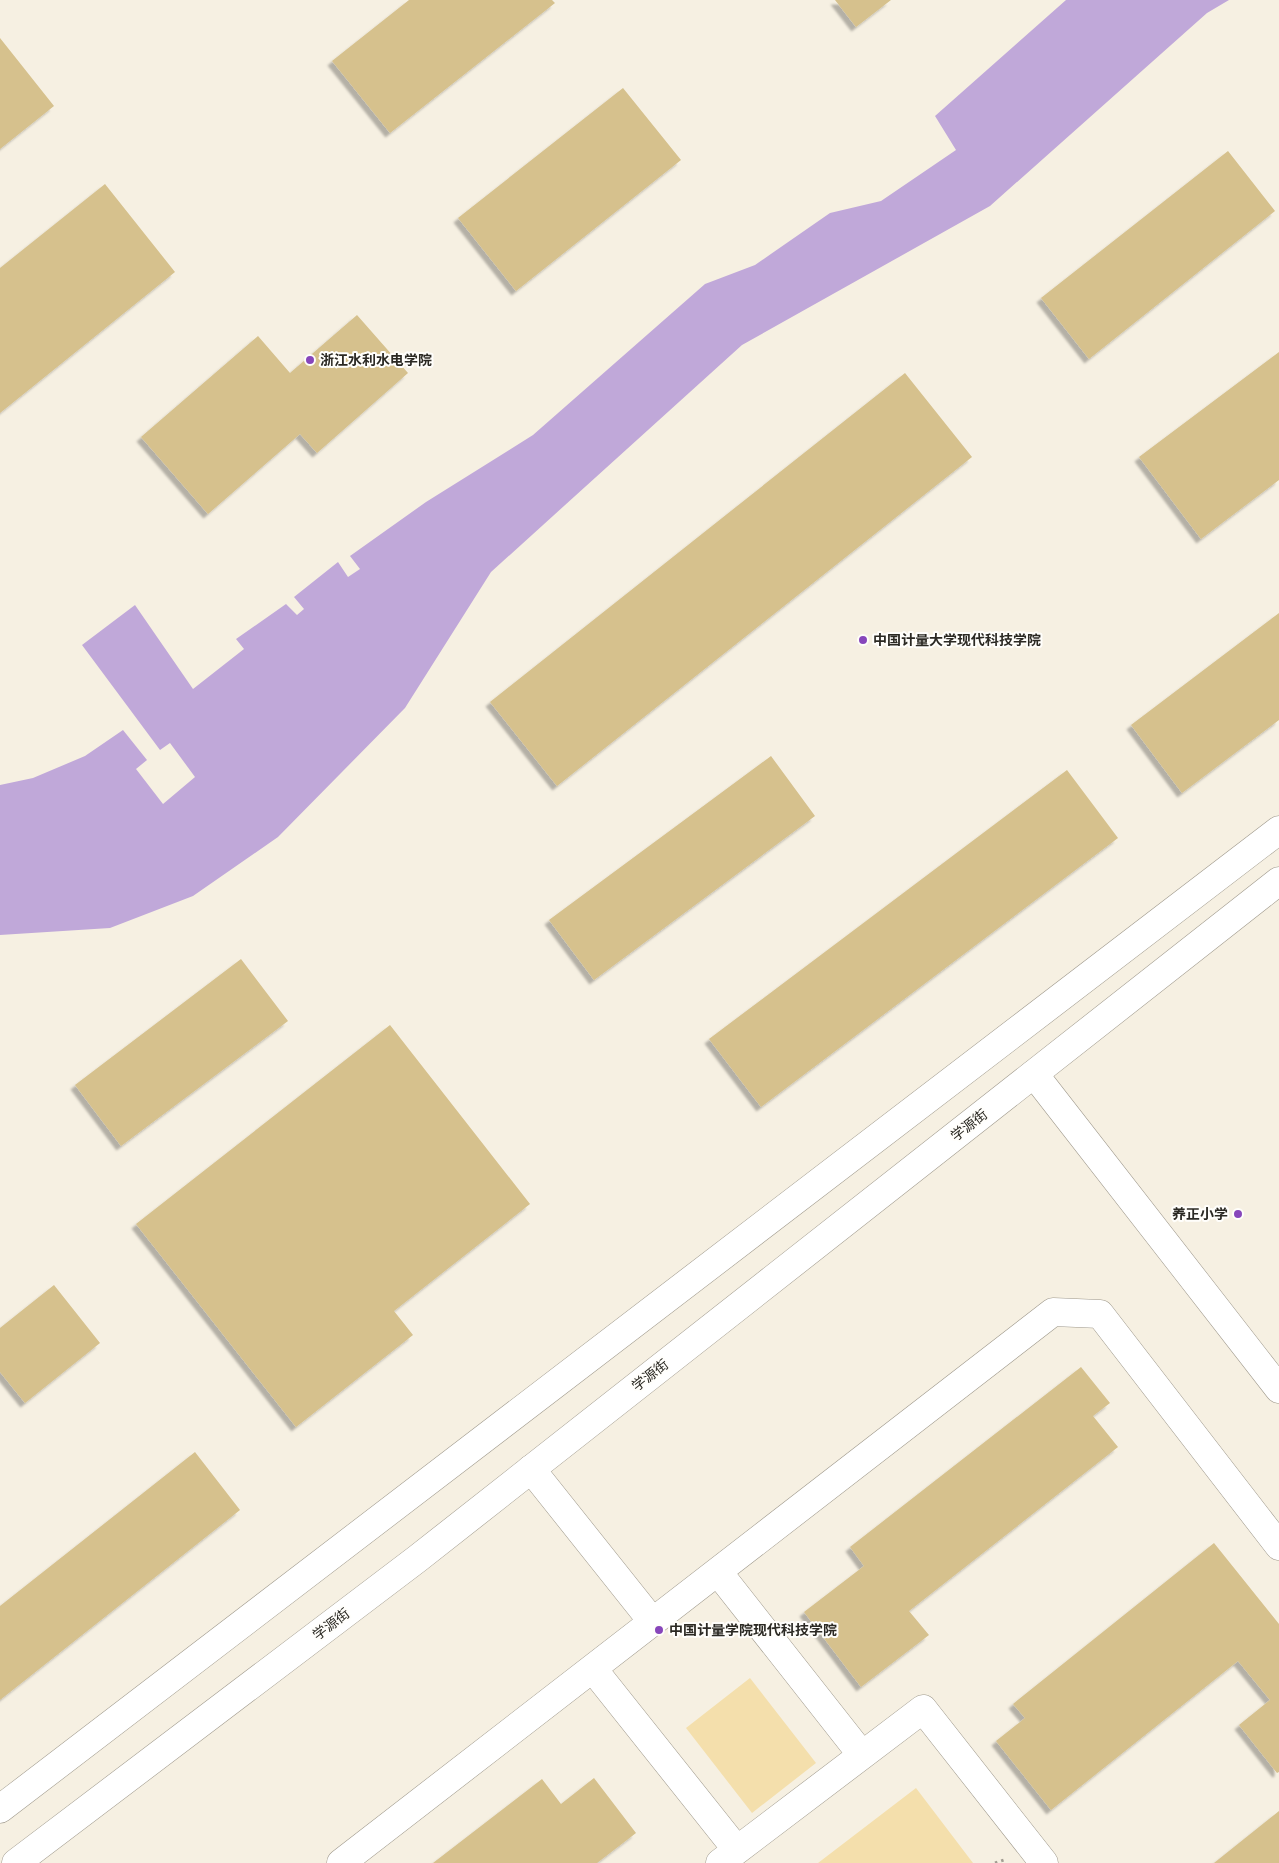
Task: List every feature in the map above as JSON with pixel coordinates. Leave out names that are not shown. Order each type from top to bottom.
[{"type":"main road","points":[[0,1809],[1279,830]]},
{"type":"main road","name":"学源街","points":[[16,1863],[417,1559],[1279,881]]},
{"type":"main road","points":[[1034,1074],[1279,1389]]},
{"type":"main road","points":[[341,1863],[1054,1312],[1100,1314],[1279,1546]]},
{"type":"main road","points":[[531,1469],[652,1622]]},
{"type":"main road","points":[[718,1572],[862,1755]]},
{"type":"main road","points":[[593,1669],[729,1856],[923,1709],[1044,1863]]},
{"type":"shaded area","points":[[1066,0],[1229,0],[1207,13],[990,206],[742,345],[491,572],[405,708],[278,837],[193,896],[110,928],[0,935],[0,785],[33,778],[85,756],[123,730],[147,760],[136,769],[163,804],[195,777],[170,743],[160,750],[82,645],[135,605],[193,689],[244,649],[236,639],[286,604],[297,615],[304,609],[294,597],[338,562],[348,577],[360,569],[350,556],[426,502],[533,435],[705,284],[755,265],[830,213],[881,201],[956,150],[935,116]]},
{"type":"shaded area","points":[[750,1678],[816,1763],[752,1813],[686,1728]]},
{"type":"shaded area","points":[[916,1788],[973,1863],[818,1863]]},
{"type":"building","points":[[409,0],[552,0],[555,3],[390,133],[332,61]]},
{"type":"building","points":[[835,0],[891,0],[856,27]]},
{"type":"building","points":[[0,38],[54,106],[0,149]]},
{"type":"building","points":[[623,88],[681,160],[516,291],[458,218]]},
{"type":"building","points":[[1228,151],[1275,211],[1089,359],[1041,298]]},
{"type":"building","points":[[105,184],[175,272],[0,413],[0,268]]},
{"type":"building","points":[[357,315],[408,373],[317,453],[300,434],[208,514],[141,437],[258,336],[290,373]]},
{"type":"building","points":[[1279,352],[1279,480],[1201,539],[1139,457]]},
{"type":"building","points":[[905,373],[972,457],[557,786],[490,702]]},
{"type":"building","points":[[1279,613],[1279,720],[1182,793],[1131,725]]},
{"type":"building","points":[[771,756],[815,816],[594,980],[549,920]]},
{"type":"building","points":[[1067,770],[1118,838],[761,1107],[709,1039]]},
{"type":"building","points":[[241,959],[288,1021],[121,1146],[75,1085]]},
{"type":"building","points":[[390,1025],[530,1204],[394,1311],[413,1335],[296,1427],[136,1224]]},
{"type":"building","points":[[54,1285],[100,1343],[25,1403],[0,1372],[0,1328]]},
{"type":"building","points":[[1081,1367],[1110,1403],[1093,1416],[1118,1447],[909,1611],[929,1635],[861,1687],[804,1612],[864,1566],[850,1547]]},
{"type":"building","points":[[195,1452],[240,1510],[0,1700],[0,1606]]},
{"type":"building","points":[[1214,1543],[1279,1624],[1279,1772],[1277,1773],[1239,1725],[1270,1700],[1238,1661],[1051,1810],[996,1741],[1025,1718],[1013,1704]]},
{"type":"building","points":[[594,1778],[636,1833],[597,1863],[433,1863],[542,1779],[561,1804]]},
{"type":"building","points":[[1279,1811],[1279,1863],[1214,1863]]},
{"type":"place","name":"浙江水利水电学院","points":[[310,360]]},
{"type":"place","name":"中国计量大学现代科技学院","points":[[863,640]]},
{"type":"place","name":"养正小学","points":[[1238,1214]]},
{"type":"place","name":"中国计量学院现代科技学院","points":[[659,1630]]}]
